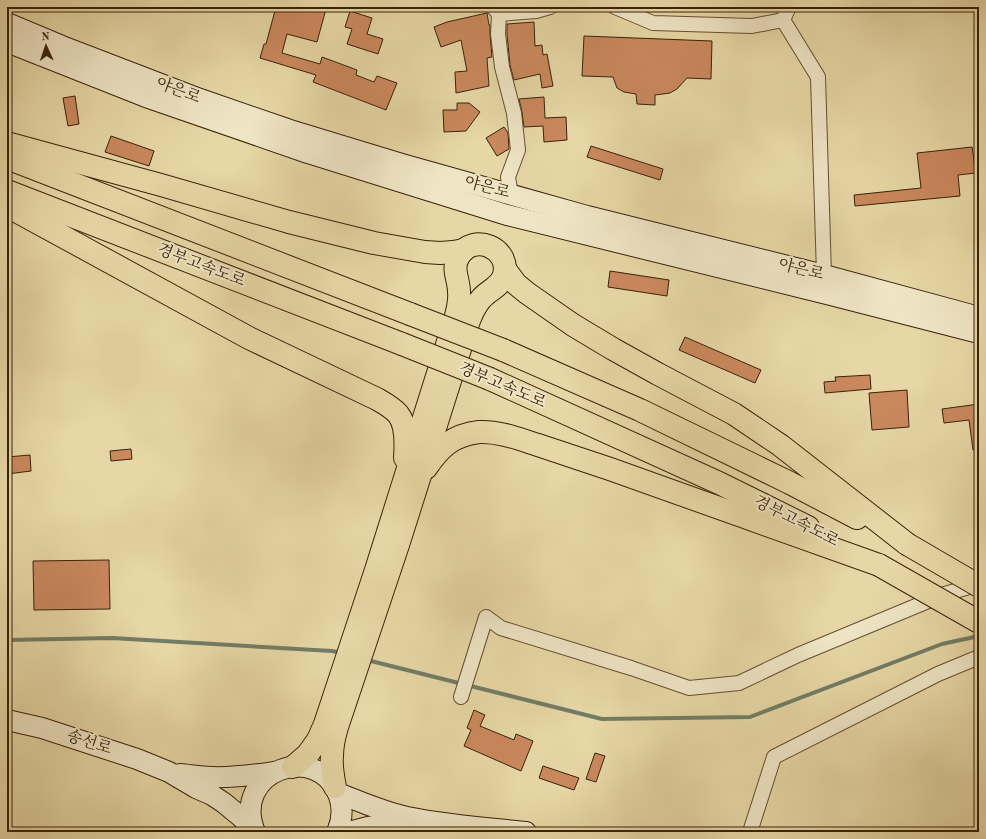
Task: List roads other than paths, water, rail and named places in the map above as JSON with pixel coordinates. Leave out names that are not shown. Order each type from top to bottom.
[{"type":"highway","points":[[7,143],[289,222],[374,243],[425,252],[440,253],[464,250]]},
{"type":"highway","name":"경부고속도로","points":[[7,158],[503,350],[647,414],[790,483],[907,544],[979,585]]},
{"type":"highway","name":"경부고속도로","points":[[7,191],[490,379],[719,483],[879,565],[979,622]]},
{"type":"highway","points":[[7,206],[249,338],[378,399],[387,405],[398,414],[403,422],[411,481]]},
{"type":"highway","points":[[336,790],[332,757],[333,743],[345,684],[411,481],[456,316],[460,291],[455,266],[458,257],[470,246],[483,244],[490,246],[496,250],[502,258],[504,265],[503,277],[495,288],[482,298],[470,319],[411,481]]},
{"type":"highway","points":[[504,269],[516,284],[527,293],[573,325],[652,371],[734,414],[780,445],[907,544]]},
{"type":"highway","points":[[411,481],[446,445],[455,438],[480,432],[495,433],[518,438],[576,457],[879,565]]},
{"type":"highway","points":[[284,769],[308,754],[318,740],[345,684]]},
{"type":"main road","name":"야은로","points":[[7,23],[62,46],[200,99],[290,130],[402,164],[587,216],[979,317]]},
{"type":"main road","name":"야은로","points":[[7,42],[146,97],[308,153],[506,215],[831,295],[979,334]]},
{"type":"main road","name":"송선로","points":[[7,720],[42,728],[129,756],[169,772]]},
{"type":"main road","points":[[169,772],[200,777],[236,777],[305,767],[317,771],[327,778],[340,798],[342,810],[341,822],[337,832]]},
{"type":"main road","points":[[255,832],[250,812],[253,798],[260,785],[266,778],[284,769]]},
{"type":"main road","points":[[169,772],[196,788],[212,794],[224,802],[255,832]]},
{"type":"main road","points":[[336,790],[369,805],[407,817],[451,824],[526,832]]},
{"type":"main road","points":[[349,832],[385,824],[451,824]]},
{"type":"street","points":[[511,195],[508,177],[518,150],[514,113],[502,67],[496,10],[536,11],[550,7]]},
{"type":"street","points":[[615,7],[653,23],[752,26],[783,20]]},
{"type":"street","points":[[783,20],[789,7]]},
{"type":"street","points":[[783,20],[818,77],[824,276]]},
{"type":"street","points":[[461,697],[486,617],[501,628],[631,668],[689,688],[739,684],[798,655],[945,594],[979,585]]},
{"type":"street","points":[[750,832],[774,758],[938,674],[979,656]]},
{"type":"waterway","points":[[367,660],[602,719],[750,717],[942,644],[979,636]]},
{"type":"waterway","points":[[7,640],[112,638],[332,651],[341,653]]}]
